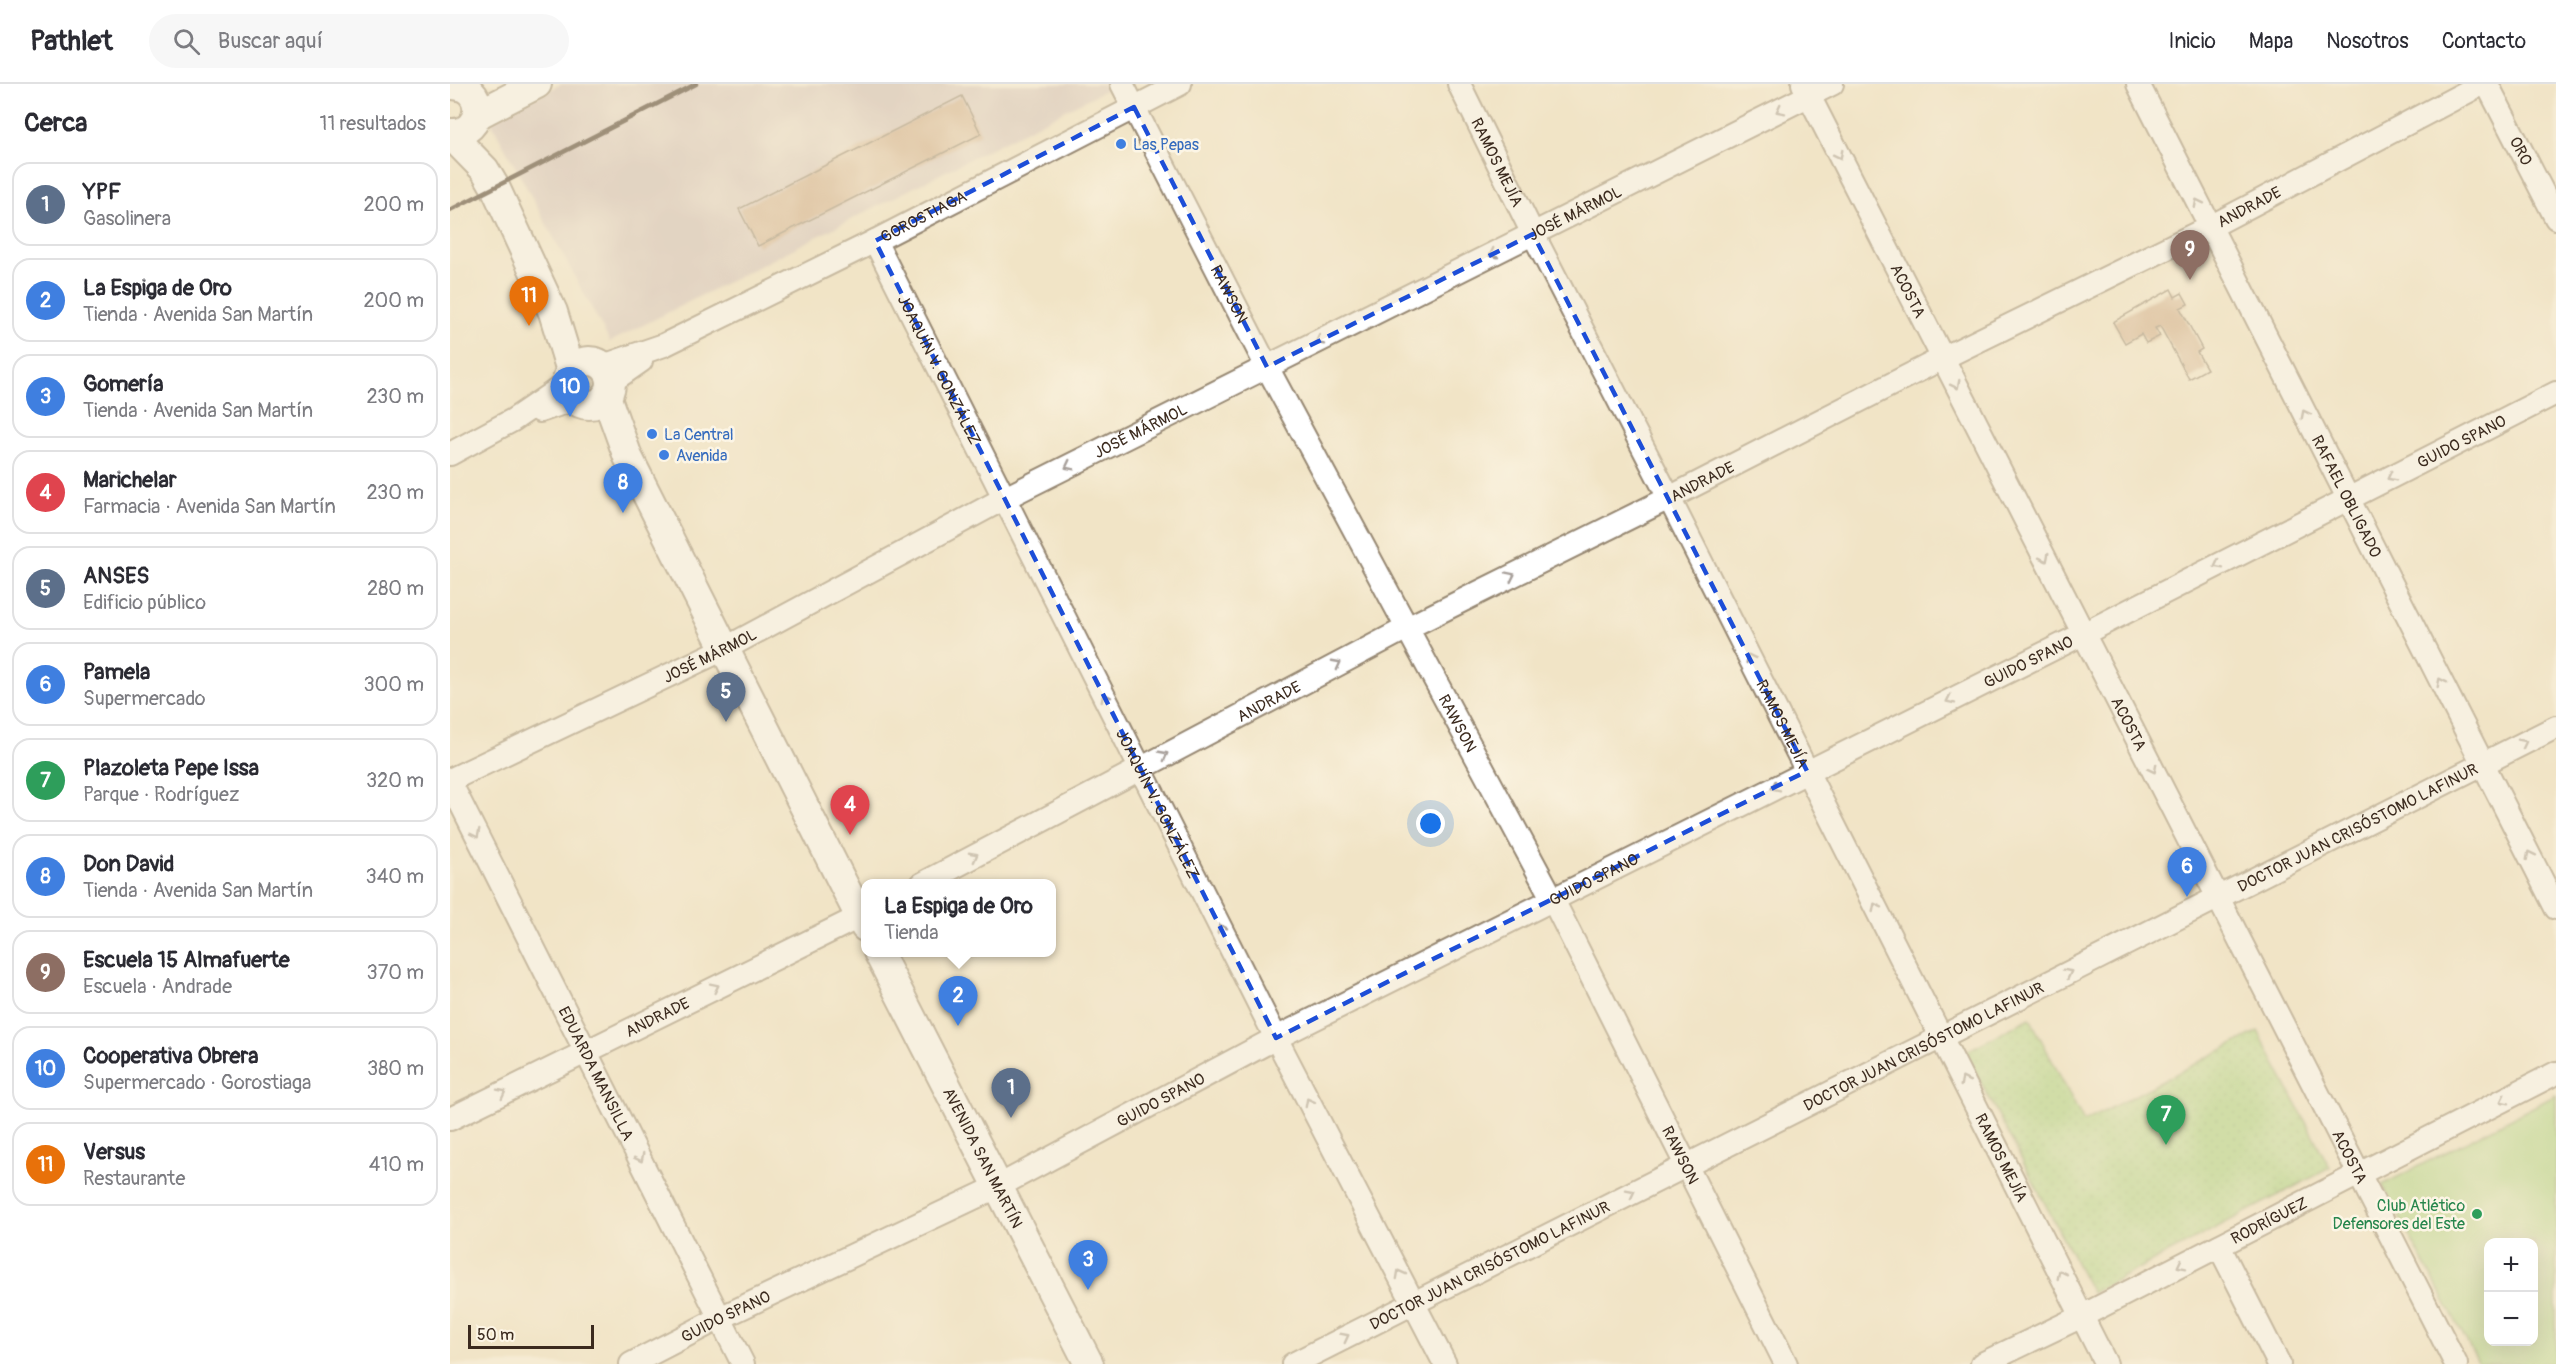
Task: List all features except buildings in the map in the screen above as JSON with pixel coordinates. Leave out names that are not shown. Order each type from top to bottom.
[{"type":"main road","points":[[463,126],[537,84]]},
{"type":"main road","points":[[462,85],[475,98],[463,126],[509,215],[589,383],[861,915]]},
{"type":"main road","name":"AVENIDA SAN MARTÍN","points":[[881,957],[1089,1364]]},
{"type":"street","name":"RAWSON","points":[[1122,84],[1267,367],[1552,898],[1786,1364]]},
{"type":"street","name":"GOROSTIAGA","points":[[450,454],[513,420],[875,241],[1180,84]]},
{"type":"street","name":"RAMOS MEJÍA","points":[[1459,84],[2106,1364]]},
{"type":"street","name":"JOSÉ MÁRMOL","points":[[450,781],[726,648],[1005,498],[1533,234],[1806,90],[1832,84]]},
{"type":"street","name":"RAFAEL OBLIGADO","points":[[2138,84],[2556,908]]},
{"type":"street","name":"ANDRADE","points":[[931,879],[1407,628],[1943,358],[2210,227],[2482,84]]},
{"type":"street","name":"ORO","points":[[2487,84],[2556,218]]},
{"type":"street","name":"ACOSTA","points":[[1806,90],[2456,1364]]},
{"type":"street","name":"JOAQUÍN V. GONZÁLEZ","points":[[875,241],[1275,1038],[1415,1302],[1445,1364]]},
{"type":"street","name":"GUIDO SPANO","points":[[630,1364],[720,1318],[997,1187],[1275,1038],[2556,393]]},
{"type":"street","name":"DOCTOR JUAN CRISÓSTOMO LAFINUR","points":[[1293,1364],[2556,727]]},
{"type":"street","name":"EDUARDA MANSILLA","points":[[450,781],[743,1364]]},
{"type":"street","name":"ANDRADE","points":[[450,1119],[585,1050],[861,920]]},
{"type":"street","name":"RODRÍGUEZ","points":[[1982,1364],[2082,1316],[2556,1073]]},
{"type":"street","points":[[2219,1246],[2279,1364]]},
{"type":"highlighted area","points":[[1134,107],[1267,367],[1533,234],[1807,771],[1276,1038],[875,241]]},
{"type":"shaded area","points":[[561,84],[1117,84],[610,342],[490,120]]},
{"type":"green space","points":[[2030,1018],[2084,1122],[2258,1031],[2330,1168],[2092,1293],[1965,1052]]},
{"type":"green space","name":"Club Atlético Defensores del Este","points":[[2556,1095],[2556,1364],[2479,1364],[2382,1185]]},
{"type":"railway","points":[[450,210],[696,84]]},
{"type":"place","name":"Las Pepas","points":[[1121,144]]},
{"type":"place","name":"Escuela 15 Almafuerte","points":[[2190,280]]},
{"type":"place","name":"Versus","points":[[529,326]]},
{"type":"place","name":"Cooperativa Obrera","points":[[570,417]]},
{"type":"place","name":"La Central","points":[[652,434]]},
{"type":"place","name":"Avenida","points":[[664,455]]},
{"type":"place","name":"Don David","points":[[623,513]]},
{"type":"place","name":"ANSES","points":[[726,722]]},
{"type":"place","name":"Marichelar","points":[[850,835]]},
{"type":"place","name":"Pamela","points":[[2187,897]]},
{"type":"place","name":"La Espiga de Oro","points":[[958,1026]]},
{"type":"place","name":"YPF","points":[[1011,1118]]},
{"type":"place","name":"Plazoleta Pepe Issa","points":[[2166,1145]]},
{"type":"place","name":"Club Atlético Defensores del Este","points":[[2477,1214]]},
{"type":"place","name":"Gomería","points":[[1088,1290]]}]
